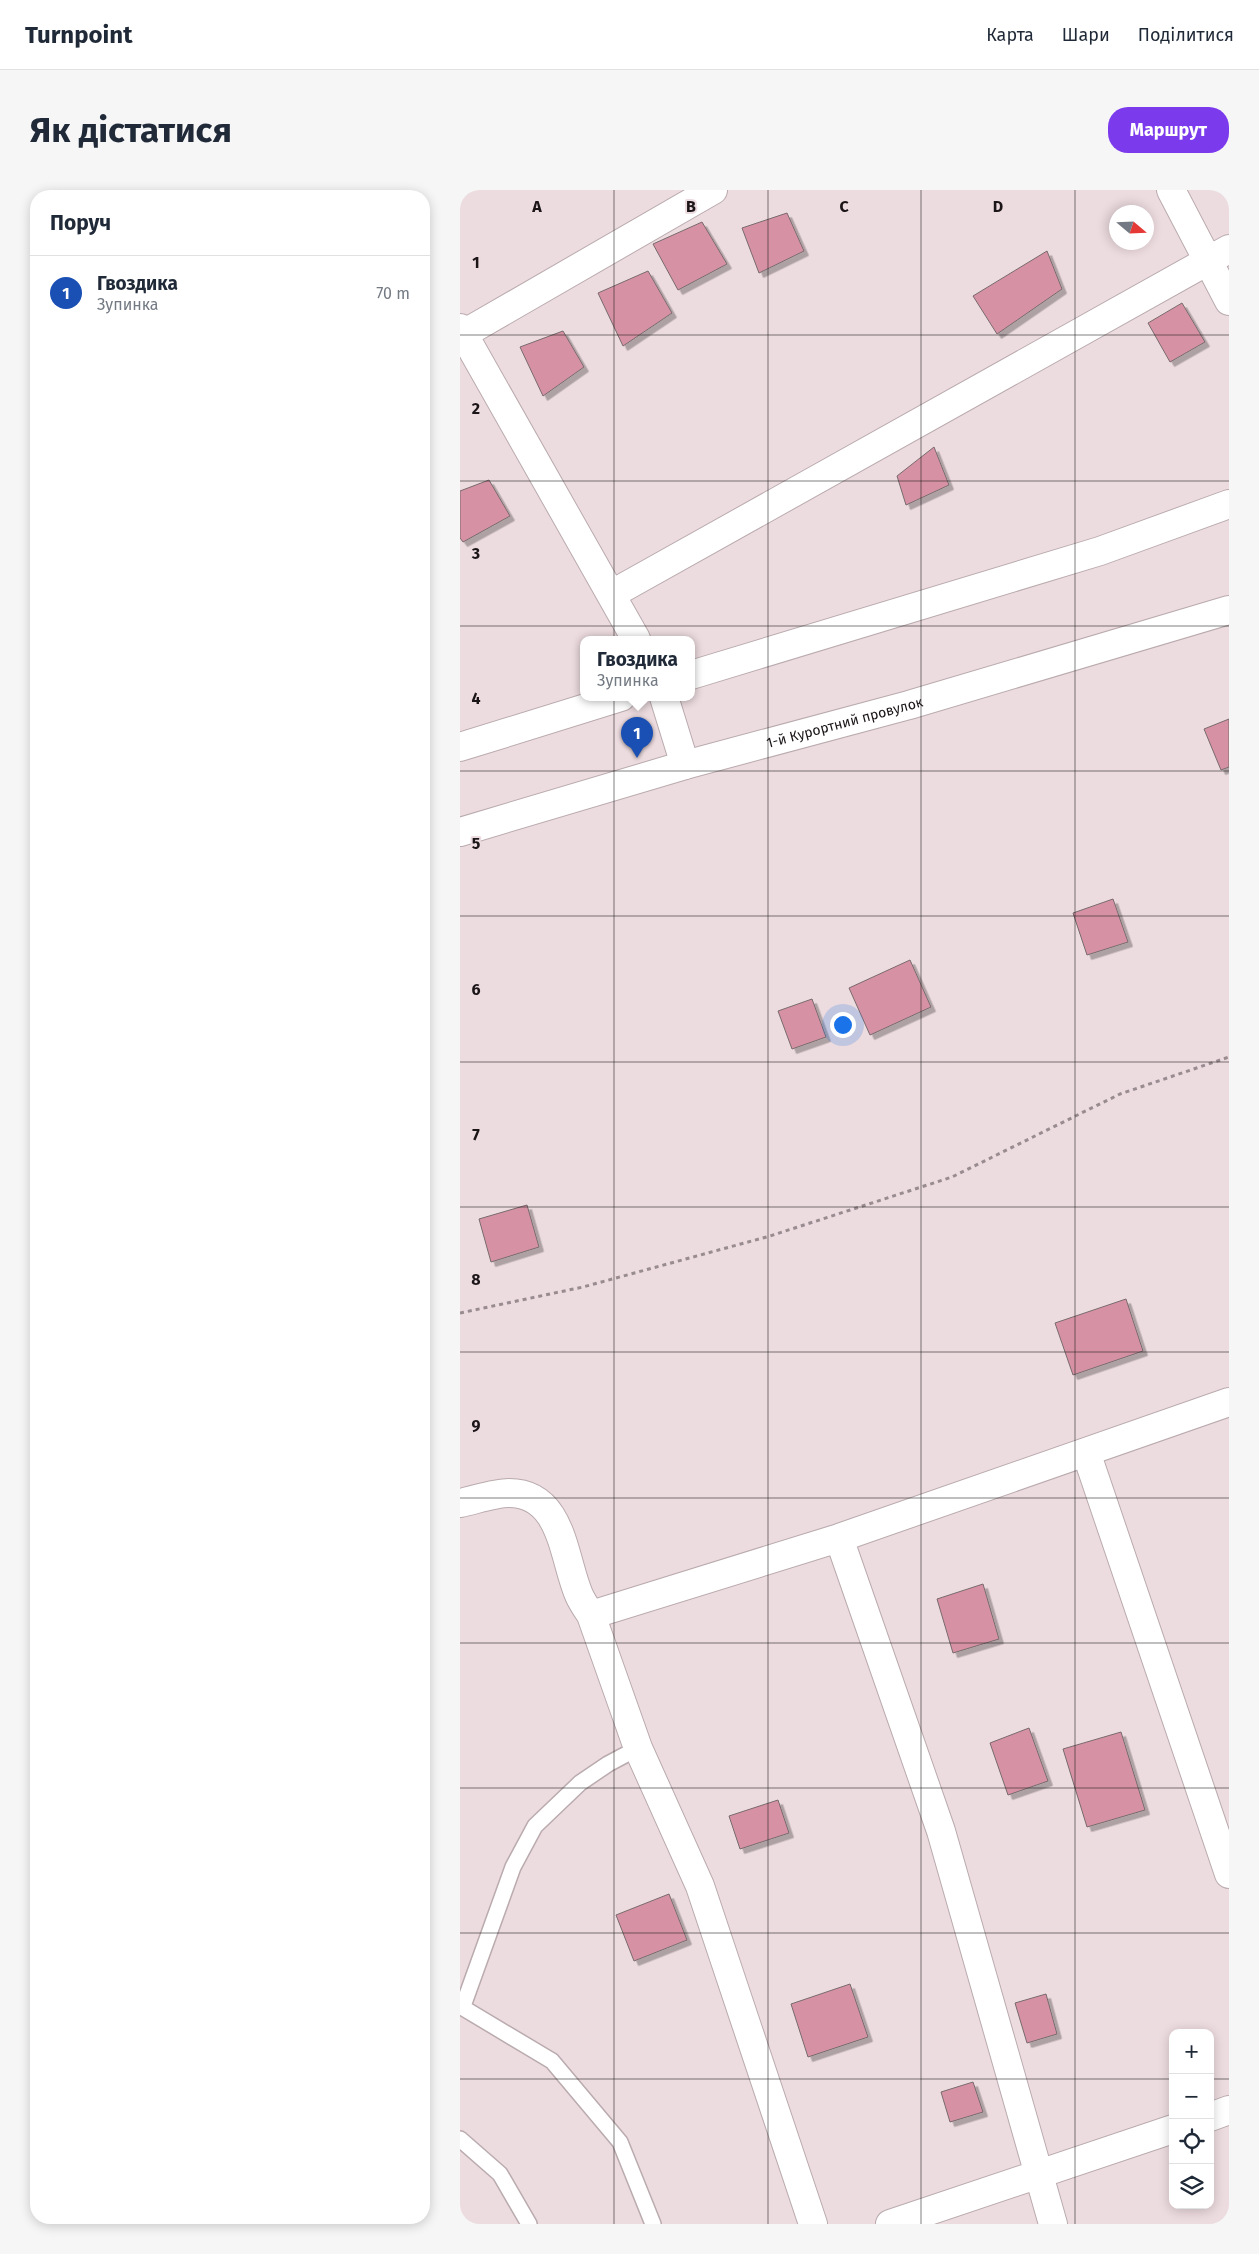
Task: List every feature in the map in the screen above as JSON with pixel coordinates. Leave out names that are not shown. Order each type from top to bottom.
[{"type":"street","points":[[634,636],[461,333],[713,190]]},
{"type":"street","points":[[1171,190],[1219,255],[1229,301]]},
{"type":"street","points":[[612,594],[1219,255]]},
{"type":"street","points":[[695,674],[1100,551],[1229,504]]},
{"type":"street","name":"1-й Курортний провулок","points":[[460,832],[686,765],[910,705],[1229,610]]},
{"type":"street","points":[[460,747],[607,701]]},
{"type":"street","points":[[665,701],[686,765]]},
{"type":"street","points":[[591,1615],[838,1538],[1229,1402]]},
{"type":"street","points":[[1086,1452],[1229,1874]]},
{"type":"street","points":[[460,1503],[508,1493],[527,1495],[543,1505],[553,1518],[563,1542],[579,1596],[591,1615],[638,1748],[700,1886],[813,2224]]},
{"type":"street","points":[[838,1538],[941,1831],[1053,2224]]},
{"type":"street","points":[[1214,2115],[1229,2110]]},
{"type":"street","points":[[890,2224],[1037,2173],[1169,2130]]},
{"type":"lane","points":[[638,1748],[608,1764],[580,1783],[535,1826],[513,1866],[461,2006],[552,2061],[620,2142],[653,2224]]},
{"type":"lane","points":[[460,2139],[500,2174],[528,2224]]},
{"type":"path","points":[[460,1313],[583,1287],[770,1236],[952,1177],[1120,1094],[1229,1057]]},
{"type":"building","points":[[787,213],[804,251],[759,273],[742,228]]},
{"type":"building","points":[[702,222],[727,264],[678,290],[653,244]]},
{"type":"building","points":[[1047,251],[1062,289],[997,334],[973,296]]},
{"type":"building","points":[[648,271],[672,313],[623,346],[598,293]]},
{"type":"building","points":[[1182,303],[1205,342],[1170,362],[1148,323]]},
{"type":"building","points":[[563,331],[584,367],[543,396],[520,347]]},
{"type":"building","points":[[934,447],[949,485],[906,505],[897,476]]},
{"type":"building","points":[[489,480],[510,516],[463,542],[460,538],[460,491]]},
{"type":"building","points":[[1229,719],[1229,767],[1221,770],[1204,729]]},
{"type":"building","points":[[1113,899],[1128,942],[1087,955],[1073,913]]},
{"type":"building","points":[[910,960],[931,1007],[870,1035],[849,988]]},
{"type":"building","points":[[812,999],[826,1037],[792,1049],[778,1011]]},
{"type":"building","points":[[527,1205],[539,1247],[491,1262],[479,1219]]},
{"type":"building","points":[[1126,1299],[1143,1351],[1073,1375],[1055,1323]]},
{"type":"building","points":[[983,1584],[999,1639],[953,1653],[937,1599]]},
{"type":"building","points":[[1029,1728],[1048,1781],[1008,1795],[990,1743]]},
{"type":"building","points":[[1121,1732],[1145,1810],[1087,1827],[1063,1749]]},
{"type":"building","points":[[778,1800],[789,1833],[740,1849],[729,1816]]},
{"type":"building","points":[[669,1894],[687,1940],[634,1961],[616,1915]]},
{"type":"building","points":[[850,1984],[868,2037],[808,2057],[791,2004]]},
{"type":"building","points":[[1046,1994],[1057,2034],[1027,2043],[1015,2003]]},
{"type":"building","points":[[973,2082],[983,2112],[950,2122],[941,2092]]},
{"type":"place","name":"Гвоздика","points":[[637,758]]}]
